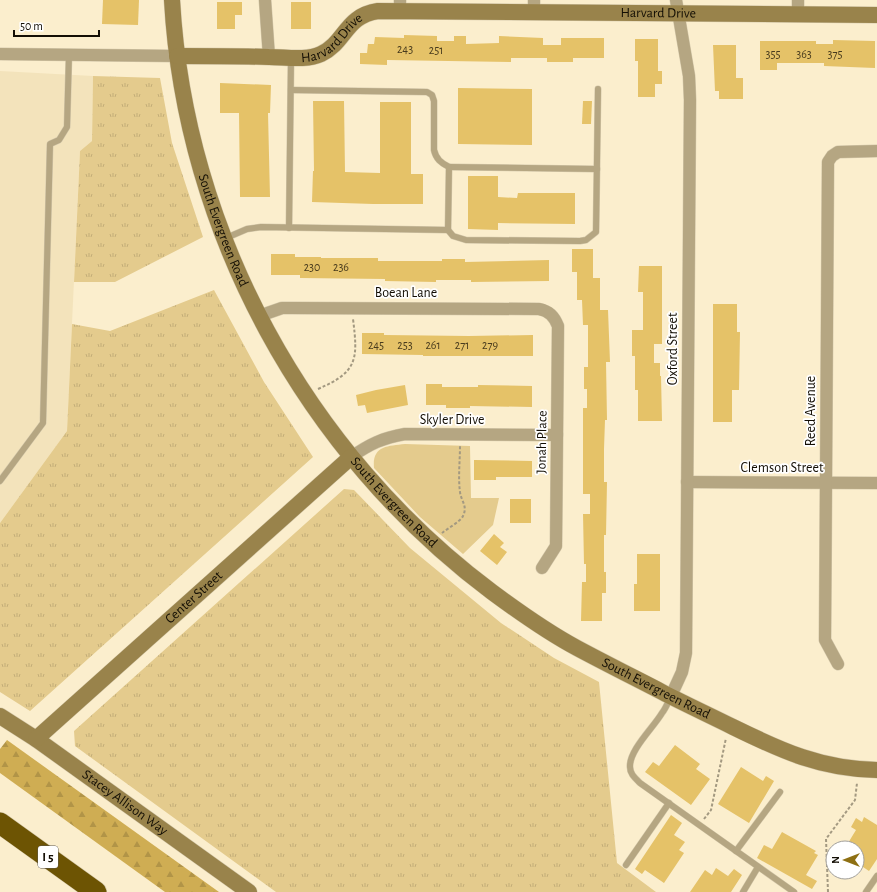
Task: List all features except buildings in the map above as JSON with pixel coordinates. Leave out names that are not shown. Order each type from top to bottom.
[{"type":"highway","name":"I 5","points":[[0,823],[96,892]]},
{"type":"street","name":"South Evergreen Road","points":[[172,0],[177,56],[187,113],[201,170],[225,239],[259,316],[287,366],[317,412],[351,457],[380,490],[432,542],[491,592],[534,622],[575,647],[781,750],[832,766],[877,770]]},
{"type":"street","points":[[265,0],[269,57]]},
{"type":"street","name":"Harvard Drive","points":[[0,54],[269,57],[314,56],[322,53],[336,42],[355,20],[368,12],[400,5],[798,7],[877,15]]},
{"type":"street","name":"Oxford Street","points":[[671,696],[682,672],[686,653],[690,100],[689,76],[677,7]]},
{"type":"street","name":"Reed Avenue","points":[[838,664],[825,640],[828,162],[832,156],[838,152],[877,151]]},
{"type":"street","name":"Boean Lane","points":[[259,316],[282,308],[539,309],[552,314]]},
{"type":"street","name":"Jonah Place","points":[[542,568],[556,546],[558,326],[552,314]]},
{"type":"street","name":"Skyler Drive","points":[[351,457],[367,446],[386,437],[404,434],[557,435]]},
{"type":"street","name":"Center Street","points":[[36,739],[351,457]]},
{"type":"street","name":"Clemson Street","points":[[687,482],[877,484]]},
{"type":"street","name":"Stacey Allison Way","points":[[0,716],[36,739],[248,892]]},
{"type":"lane","points":[[0,481],[44,423],[50,144],[59,140],[67,127],[69,54]]},
{"type":"lane","points":[[289,228],[291,57]]},
{"type":"lane","points":[[449,167],[448,230],[453,236],[466,240],[580,242],[586,240],[596,232],[598,88]]},
{"type":"lane","points":[[291,90],[427,92],[432,95],[434,101],[435,156],[441,163],[449,167],[597,169]]},
{"type":"lane","points":[[225,239],[247,229],[261,227],[448,230]]},
{"type":"lane","points":[[671,696],[663,713],[634,753],[630,768],[632,775],[640,783],[669,804],[794,892]]},
{"type":"lane","points":[[736,851],[780,792]]},
{"type":"lane","points":[[626,865],[669,804]]},
{"type":"lane","points":[[743,892],[758,867]]},
{"type":"lane","points":[[866,892],[877,876]]},
{"type":"path","points":[[306,395],[337,380],[343,376],[351,366],[355,354],[356,342],[352,308]]},
{"type":"path","points":[[432,542],[450,526],[459,521],[465,511],[465,505],[460,494],[460,435]]},
{"type":"path","points":[[699,825],[711,810],[725,741],[732,726]]},
{"type":"path","points":[[828,892],[826,839],[855,800],[858,769]]},
{"type":"shaded area","points":[[0,71],[93,76],[92,141],[80,151],[67,431],[0,523]]},
{"type":"green space","points":[[93,76],[160,78],[172,143],[203,237],[115,282],[74,282],[80,151],[92,141]]},
{"type":"green space","points":[[214,290],[264,382],[313,457],[30,711],[0,692],[0,523],[67,431],[72,324],[110,331]]},
{"type":"green space","points":[[405,444],[470,446],[471,498],[499,498],[493,525],[463,554],[420,517],[374,468],[375,455],[378,451],[382,448]]},
{"type":"green space","points":[[344,489],[354,490],[410,548],[501,623],[554,658],[599,682],[617,863],[656,892],[276,892],[75,746],[74,731]]},
{"type":"green space","points":[[7,740],[219,892],[165,892],[0,773],[0,749]]}]
